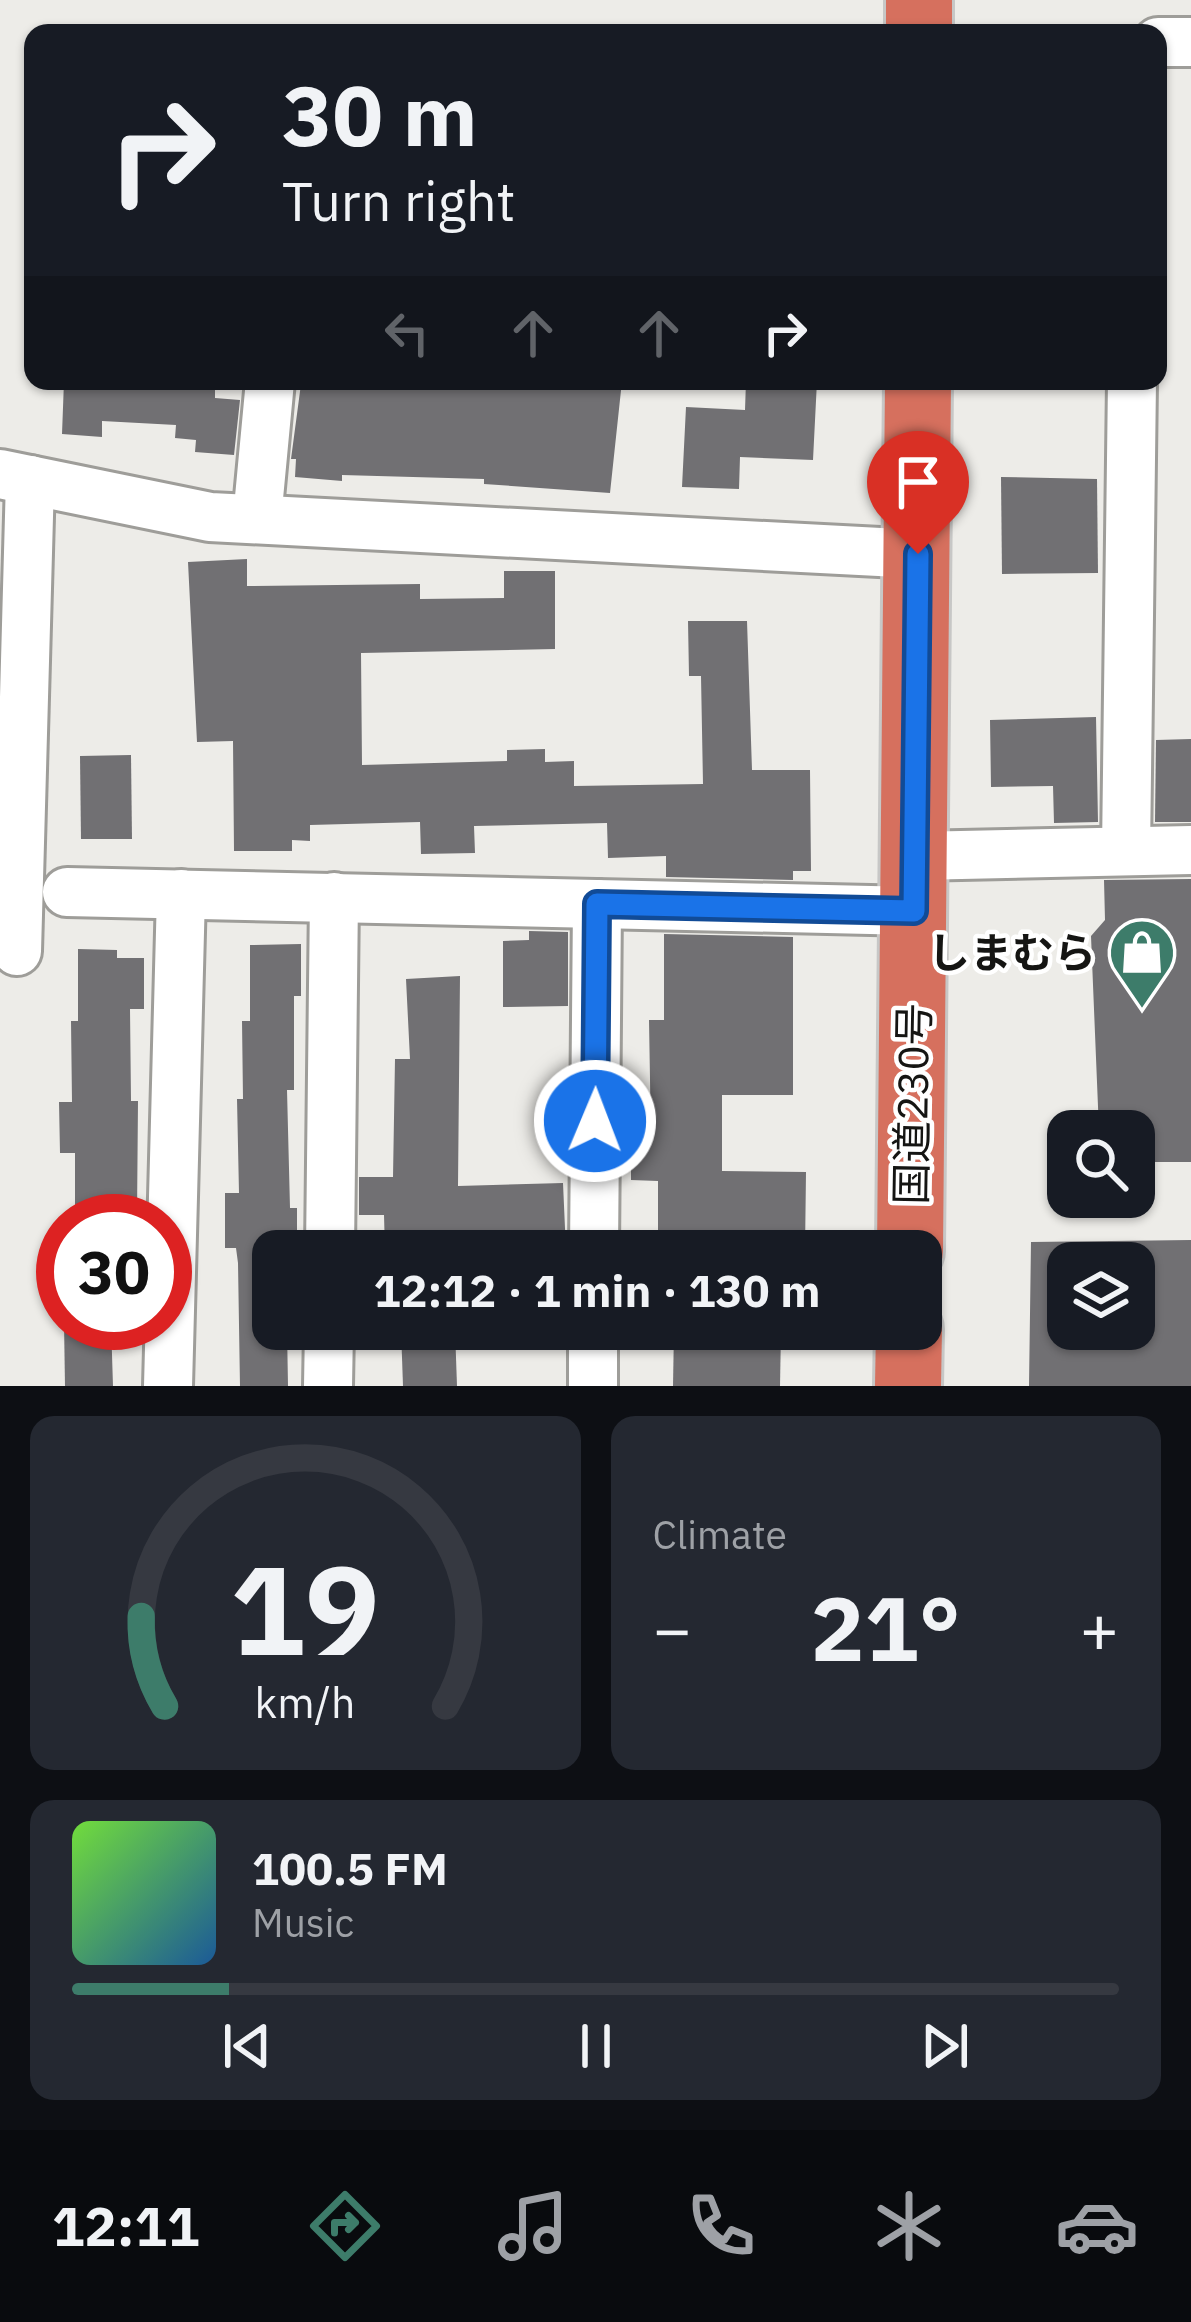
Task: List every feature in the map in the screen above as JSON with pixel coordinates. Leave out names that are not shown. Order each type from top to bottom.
[{"type":"highway","name":"国道230号","points":[[910,1230],[918,390]]},
{"type":"highway","points":[[908,1386],[909,1350]]},
{"type":"street","points":[[257,519],[269,390]]},
{"type":"street","points":[[1126,851],[1132,390]]},
{"type":"street","points":[[16,951],[15,477],[210,517],[918,554]]},
{"type":"street","points":[[67,892],[597,904],[914,884],[1126,851],[1191,850]]},
{"type":"street","points":[[168,1386],[181,894]]},
{"type":"street","points":[[330,1230],[334,897]]},
{"type":"street","points":[[594,1230],[597,904]]},
{"type":"street","points":[[328,1386],[329,1350]]},
{"type":"street","points":[[593,1350],[593,1386]]},
{"type":"building","points":[[64,390],[215,390],[215,398],[240,400],[234,455],[195,452],[196,440],[175,438],[176,425],[102,421],[102,437],[62,434]]},
{"type":"building","points":[[300,390],[621,390],[610,493],[484,484],[484,479],[295,477],[296,459],[291,459]]},
{"type":"building","points":[[746,390],[817,390],[813,460],[740,457],[739,489],[682,487],[686,407],[745,410]]},
{"type":"building","points":[[1001,477],[1097,479],[1098,573],[1002,574]]},
{"type":"building","points":[[247,559],[247,586],[420,584],[420,599],[504,598],[504,571],[555,571],[555,649],[361,653],[362,765],[507,761],[507,750],[545,749],[545,762],[574,761],[574,786],[703,784],[701,676],[689,676],[688,621],[747,621],[752,770],[810,770],[811,871],[793,871],[793,880],[666,877],[666,856],[608,858],[607,823],[474,826],[475,853],[421,854],[420,822],[310,825],[310,841],[292,840],[292,851],[234,851],[233,741],[197,742],[188,562]]},
{"type":"building","points":[[1096,717],[1098,822],[1054,823],[1053,786],[991,787],[990,720]]},
{"type":"building","points":[[1191,739],[1191,822],[1155,822],[1156,740]]},
{"type":"building","points":[[131,755],[132,839],[81,839],[80,756]]},
{"type":"building","name":"しまむら","points":[[1191,879],[1191,1162],[1155,1162],[1155,1110],[1098,1110],[1091,936],[1105,920],[1104,880]]},
{"type":"building","points":[[529,931],[568,932],[568,1006],[503,1007],[503,941],[529,940]]},
{"type":"building","points":[[664,934],[793,937],[793,1095],[722,1095],[722,1171],[806,1172],[805,1230],[658,1230],[658,1181],[631,1180],[631,1139],[651,1139],[649,1020],[664,1020]]},
{"type":"building","points":[[301,944],[301,996],[294,996],[294,1090],[287,1090],[290,1208],[297,1208],[297,1230],[252,1230],[252,1350],[287,1350],[288,1386],[240,1386],[238,1263],[236,1248],[225,1248],[225,1193],[239,1193],[237,1099],[243,1099],[242,1021],[250,1021],[250,945]]},
{"type":"building","points":[[78,949],[117,950],[117,958],[144,958],[144,1009],[130,1009],[131,1101],[138,1101],[137,1194],[75,1194],[75,1153],[60,1153],[59,1102],[72,1102],[71,1021],[78,1021]]},
{"type":"building","points":[[460,976],[458,1186],[563,1183],[565,1230],[384,1230],[384,1215],[359,1215],[359,1177],[393,1177],[395,1059],[410,1059],[406,979]]},
{"type":"building","points":[[1191,1240],[1191,1386],[1029,1386],[1031,1242]]},
{"type":"building","points":[[64,1350],[112,1350],[113,1386],[65,1386]]},
{"type":"building","points":[[402,1350],[456,1350],[457,1386],[403,1386]]},
{"type":"building","points":[[674,1350],[781,1350],[780,1386],[673,1386]]},
{"type":"place","name":"しまむら","points":[[1142,1011]]},
{"type":"route","points":[[595,1121],[597,904],[914,911],[918,554]]}]
